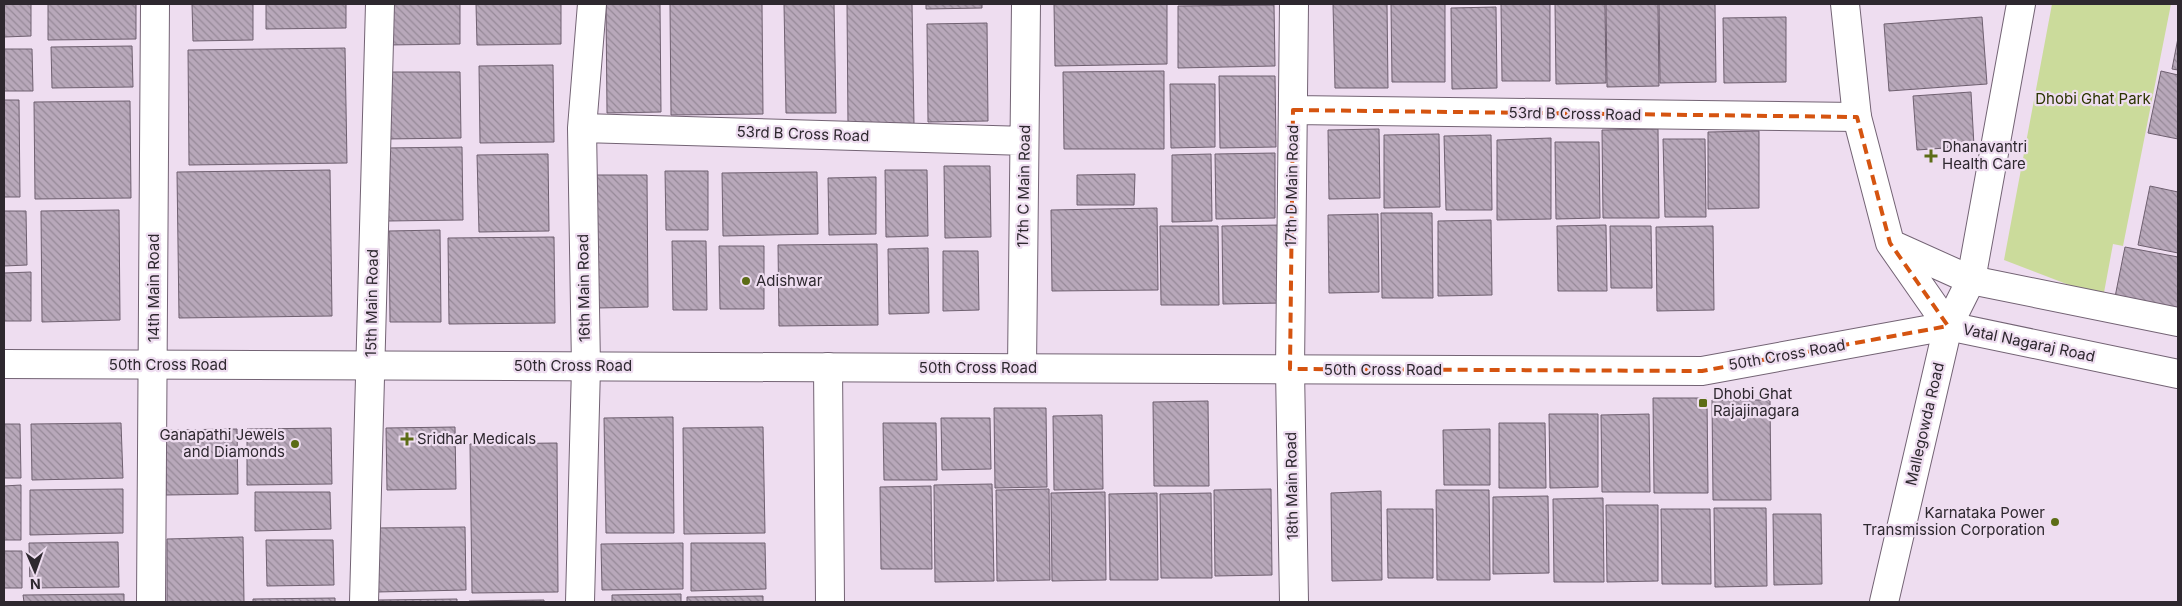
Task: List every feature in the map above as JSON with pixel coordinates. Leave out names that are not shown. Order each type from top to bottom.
[{"type":"street","name":"14th Main Road","points":[[151,602],[155,4]]},
{"type":"street","name":"15th Main Road","points":[[364,602],[380,4]]},
{"type":"street","name":"16th Main Road","points":[[580,602],[586,367],[582,128],[592,4]]},
{"type":"street","name":"17th C Main Road","points":[[1022,368],[1026,4]]},
{"type":"street","name":"17th D Main Road","points":[[1290,369],[1294,4]]},
{"type":"street","name":"Vatal Nagaraj Road","points":[[1845,4],[1857,117],[1890,243],[1948,326],[2178,374]]},
{"type":"street","name":"Mallegowda Road","points":[[1884,602],[1948,326],[1971,280],[2021,4]]},
{"type":"street","name":"53rd B Cross Road","points":[[1293,110],[1857,117]]},
{"type":"street","name":"53rd B Cross Road","points":[[582,128],[1024,141]]},
{"type":"street","points":[[1890,243],[1971,280],[2178,322]]},
{"type":"street","name":"50th Cross Road","points":[[4,364],[1702,371],[1948,326]]},
{"type":"street","points":[[828,367],[830,602]]},
{"type":"street","name":"18th Main Road","points":[[1290,369],[1294,602]]},
{"type":"highlighted area","points":[[1293,110],[1857,117],[1890,243],[1948,326],[1702,371],[1290,369]]},
{"type":"green space","name":"Dhobi Ghat Park","points":[[2052,4],[2171,4],[2123,246],[2113,244],[2103,298],[2004,260]]},
{"type":"building","points":[[4,4],[31,4],[31,36],[4,37]]},
{"type":"building","points":[[48,4],[136,4],[136,39],[48,40]]},
{"type":"building","points":[[192,4],[253,4],[253,40],[193,41]]},
{"type":"building","points":[[266,4],[346,4],[346,28],[266,29]]},
{"type":"building","points":[[386,4],[460,4],[460,44],[387,45]]},
{"type":"building","points":[[476,4],[561,4],[561,44],[477,45]]},
{"type":"building","points":[[606,4],[660,4],[661,112],[607,113]]},
{"type":"building","points":[[670,4],[762,4],[763,114],[671,115]]},
{"type":"building","points":[[784,4],[834,4],[836,113],[786,113]]},
{"type":"building","points":[[847,4],[912,4],[914,125],[848,126]]},
{"type":"building","points":[[926,4],[982,4],[982,8],[926,9]]},
{"type":"building","points":[[1054,4],[1167,4],[1167,64],[1055,66]]},
{"type":"building","points":[[1333,4],[1387,4],[1388,88],[1335,88]]},
{"type":"building","points":[[1391,4],[1445,4],[1445,82],[1392,82]]},
{"type":"building","points":[[1501,4],[1550,4],[1550,81],[1502,81]]},
{"type":"building","points":[[1555,4],[1605,4],[1606,83],[1556,84]]},
{"type":"building","points":[[1606,4],[1658,4],[1659,86],[1607,87]]},
{"type":"building","points":[[1659,4],[1715,4],[1716,82],[1660,83]]},
{"type":"building","points":[[1274,5],[1275,66],[1178,68],[1178,6]]},
{"type":"building","points":[[1496,7],[1497,88],[1452,89],[1451,8]]},
{"type":"building","points":[[1786,17],[1786,82],[1724,83],[1723,18]]},
{"type":"building","points":[[1982,17],[1987,84],[1889,91],[1884,24]]},
{"type":"building","points":[[987,23],[988,121],[928,122],[927,24]]},
{"type":"building","points":[[2178,38],[2178,70],[2172,69]]},
{"type":"building","points":[[132,46],[133,87],[52,88],[51,47]]},
{"type":"building","points":[[345,48],[347,163],[189,165],[188,50]]},
{"type":"building","points":[[4,49],[32,49],[33,91],[4,91]]},
{"type":"building","points":[[553,65],[554,142],[480,143],[479,66]]},
{"type":"building","points":[[1164,71],[1164,149],[1064,149],[1063,72]]},
{"type":"building","points":[[2161,71],[2178,75],[2178,139],[2148,133]]},
{"type":"building","points":[[385,72],[460,72],[461,138],[386,139]]},
{"type":"building","points":[[1219,76],[1275,76],[1276,147],[1220,148]]},
{"type":"building","points":[[1170,84],[1215,84],[1215,147],[1171,148]]},
{"type":"building","points":[[1971,92],[1974,146],[1917,150],[1913,96]]},
{"type":"building","points":[[4,100],[19,100],[20,197],[4,197]]},
{"type":"building","points":[[130,101],[131,198],[35,199],[34,102]]},
{"type":"building","points":[[1379,129],[1380,198],[1329,199],[1328,130]]},
{"type":"building","points":[[1658,129],[1659,218],[1603,218],[1602,130]]},
{"type":"building","points":[[1759,131],[1759,208],[1708,209],[1708,132]]},
{"type":"building","points":[[1439,134],[1440,207],[1384,208],[1384,135]]},
{"type":"building","points":[[1491,135],[1492,210],[1446,210],[1444,136]]},
{"type":"building","points":[[1551,138],[1551,219],[1497,220],[1497,140]]},
{"type":"building","points":[[1663,139],[1705,139],[1706,217],[1665,217]]},
{"type":"building","points":[[1555,142],[1599,142],[1600,218],[1556,219]]},
{"type":"building","points":[[462,147],[463,220],[388,221],[387,148]]},
{"type":"building","points":[[1275,153],[1275,218],[1216,219],[1215,154]]},
{"type":"building","points":[[548,154],[549,231],[479,232],[477,155]]},
{"type":"building","points":[[1211,154],[1212,221],[1172,222],[1172,155]]},
{"type":"building","points":[[944,166],[990,166],[991,237],[945,238]]},
{"type":"building","points":[[330,170],[332,316],[179,318],[177,172]]},
{"type":"building","points":[[885,170],[927,170],[928,236],[886,237]]},
{"type":"building","points":[[665,171],[708,171],[708,230],[666,230]]},
{"type":"building","points":[[817,172],[818,234],[723,236],[722,173]]},
{"type":"building","points":[[1135,174],[1134,205],[1077,205],[1077,175]]},
{"type":"building","points":[[596,175],[647,175],[648,307],[598,308]]},
{"type":"building","points":[[876,177],[876,234],[829,235],[828,178]]},
{"type":"building","points":[[2150,186],[2178,192],[2178,253],[2138,245]]},
{"type":"building","points":[[1157,208],[1158,290],[1052,291],[1051,210]]},
{"type":"building","points":[[119,210],[120,320],[42,322],[41,211]]},
{"type":"building","points":[[4,211],[26,211],[27,265],[4,266]]},
{"type":"building","points":[[1381,213],[1432,213],[1433,298],[1382,298]]},
{"type":"building","points":[[1378,214],[1379,292],[1329,293],[1328,215]]},
{"type":"building","points":[[1491,220],[1492,295],[1438,296],[1438,221]]},
{"type":"building","points":[[1281,225],[1282,303],[1223,304],[1222,226]]},
{"type":"building","points":[[1606,225],[1607,291],[1558,291],[1557,226]]},
{"type":"building","points":[[1160,226],[1218,226],[1219,305],[1161,305]]},
{"type":"building","points":[[1610,226],[1651,226],[1652,288],[1611,288]]},
{"type":"building","points":[[1713,226],[1714,310],[1657,311],[1656,227]]},
{"type":"building","points":[[440,230],[441,322],[390,322],[389,231]]},
{"type":"building","points":[[554,237],[555,323],[449,324],[448,238]]},
{"type":"building","points":[[672,241],[706,241],[707,310],[673,310]]},
{"type":"building","points":[[877,244],[878,325],[779,326],[778,245]]},
{"type":"building","points":[[719,246],[764,246],[764,309],[720,309]]},
{"type":"building","points":[[2125,247],[2178,257],[2178,310],[2115,297]]},
{"type":"building","points":[[928,248],[929,313],[889,314],[888,249]]},
{"type":"building","points":[[943,251],[978,251],[979,310],[943,311]]},
{"type":"building","points":[[31,272],[31,321],[4,321],[4,273]]},
{"type":"building","points":[[1653,398],[1707,398],[1708,493],[1654,493]]},
{"type":"building","points":[[1712,400],[1770,400],[1771,500],[1713,500]]},
{"type":"building","points":[[1208,401],[1209,486],[1154,486],[1153,402]]},
{"type":"building","points":[[994,408],[1046,408],[1047,487],[995,488]]},
{"type":"building","points":[[1549,414],[1598,414],[1598,487],[1550,488]]},
{"type":"building","points":[[1649,414],[1650,492],[1602,492],[1601,415]]},
{"type":"building","points":[[1102,415],[1103,489],[1054,490],[1053,416]]},
{"type":"building","points":[[673,417],[674,533],[606,533],[604,418]]},
{"type":"building","points":[[941,418],[990,418],[991,469],[942,470]]},
{"type":"building","points":[[121,423],[123,478],[32,480],[31,424]]},
{"type":"building","points":[[883,423],[936,423],[937,480],[884,480]]},
{"type":"building","points":[[1499,423],[1545,423],[1546,488],[1499,488]]},
{"type":"building","points":[[4,424],[20,424],[21,478],[4,478]]},
{"type":"building","points":[[455,427],[456,489],[387,490],[386,428]]},
{"type":"building","points":[[763,427],[765,533],[684,534],[683,428]]},
{"type":"building","points":[[331,428],[332,484],[247,485],[247,429]]},
{"type":"building","points":[[237,429],[238,494],[166,495],[165,430]]},
{"type":"building","points":[[1490,429],[1490,485],[1444,485],[1443,430]]},
{"type":"building","points":[[557,443],[558,592],[472,593],[470,444]]},
{"type":"building","points":[[992,484],[994,581],[935,582],[934,485]]},
{"type":"building","points":[[21,485],[21,540],[4,540],[4,486]]},
{"type":"building","points":[[931,486],[932,569],[881,569],[880,487]]},
{"type":"building","points":[[123,489],[123,533],[30,535],[30,490]]},
{"type":"building","points":[[1049,489],[1050,580],[997,581],[996,490]]},
{"type":"building","points":[[1271,489],[1272,575],[1215,576],[1214,490]]},
{"type":"building","points":[[1436,490],[1489,490],[1490,580],[1437,580]]},
{"type":"building","points":[[1381,491],[1382,580],[1332,581],[1331,493]]},
{"type":"building","points":[[255,492],[330,492],[331,529],[255,531]]},
{"type":"building","points":[[1105,492],[1106,580],[1052,581],[1051,493]]},
{"type":"building","points":[[1157,493],[1158,580],[1110,580],[1109,494]]},
{"type":"building","points":[[1211,493],[1212,578],[1161,578],[1160,494]]},
{"type":"building","points":[[1548,496],[1549,573],[1493,574],[1493,497]]},
{"type":"building","points":[[1603,498],[1604,582],[1554,582],[1553,499]]},
{"type":"building","points":[[1606,505],[1658,505],[1658,581],[1607,582]]},
{"type":"building","points":[[1714,508],[1766,508],[1767,586],[1715,587]]},
{"type":"building","points":[[1387,509],[1433,509],[1433,578],[1388,578]]},
{"type":"building","points":[[1661,509],[1710,509],[1711,584],[1662,584]]},
{"type":"building","points":[[1773,514],[1821,514],[1822,584],[1774,585]]},
{"type":"building","points":[[465,527],[466,590],[377,592],[376,528]]},
{"type":"building","points":[[243,537],[244,602],[167,602],[167,539]]},
{"type":"building","points":[[266,540],[333,540],[334,585],[267,586]]},
{"type":"building","points":[[118,542],[119,587],[30,588],[29,543]]},
{"type":"building","points":[[683,543],[683,589],[602,590],[601,544]]},
{"type":"building","points":[[691,543],[765,543],[766,589],[691,591]]},
{"type":"building","points":[[4,551],[22,551],[22,588],[4,588]]},
{"type":"building","points":[[124,594],[124,602],[24,602],[23,595]]},
{"type":"building","points":[[681,594],[681,602],[612,602],[612,595]]},
{"type":"building","points":[[763,596],[763,602],[687,602],[687,597]]},
{"type":"building","points":[[335,598],[335,602],[253,602],[253,599]]},
{"type":"building","points":[[457,599],[457,602],[378,602],[378,600]]},
{"type":"building","points":[[544,600],[544,602],[469,602],[469,601]]},
{"type":"place","name":"Dhanavantri Health Care","points":[[1931,156]]},
{"type":"place","name":"Adishwar","points":[[746,281]]},
{"type":"place","name":"Dhobi Ghat Rajajinagara","points":[[1703,403]]},
{"type":"place","name":"Sridhar Medicals","points":[[407,439]]},
{"type":"place","name":"Ganapathi Jewels and Diamonds","points":[[295,444]]},
{"type":"place","name":"Karnataka Power Transmission Corporation","points":[[2055,522]]}]
